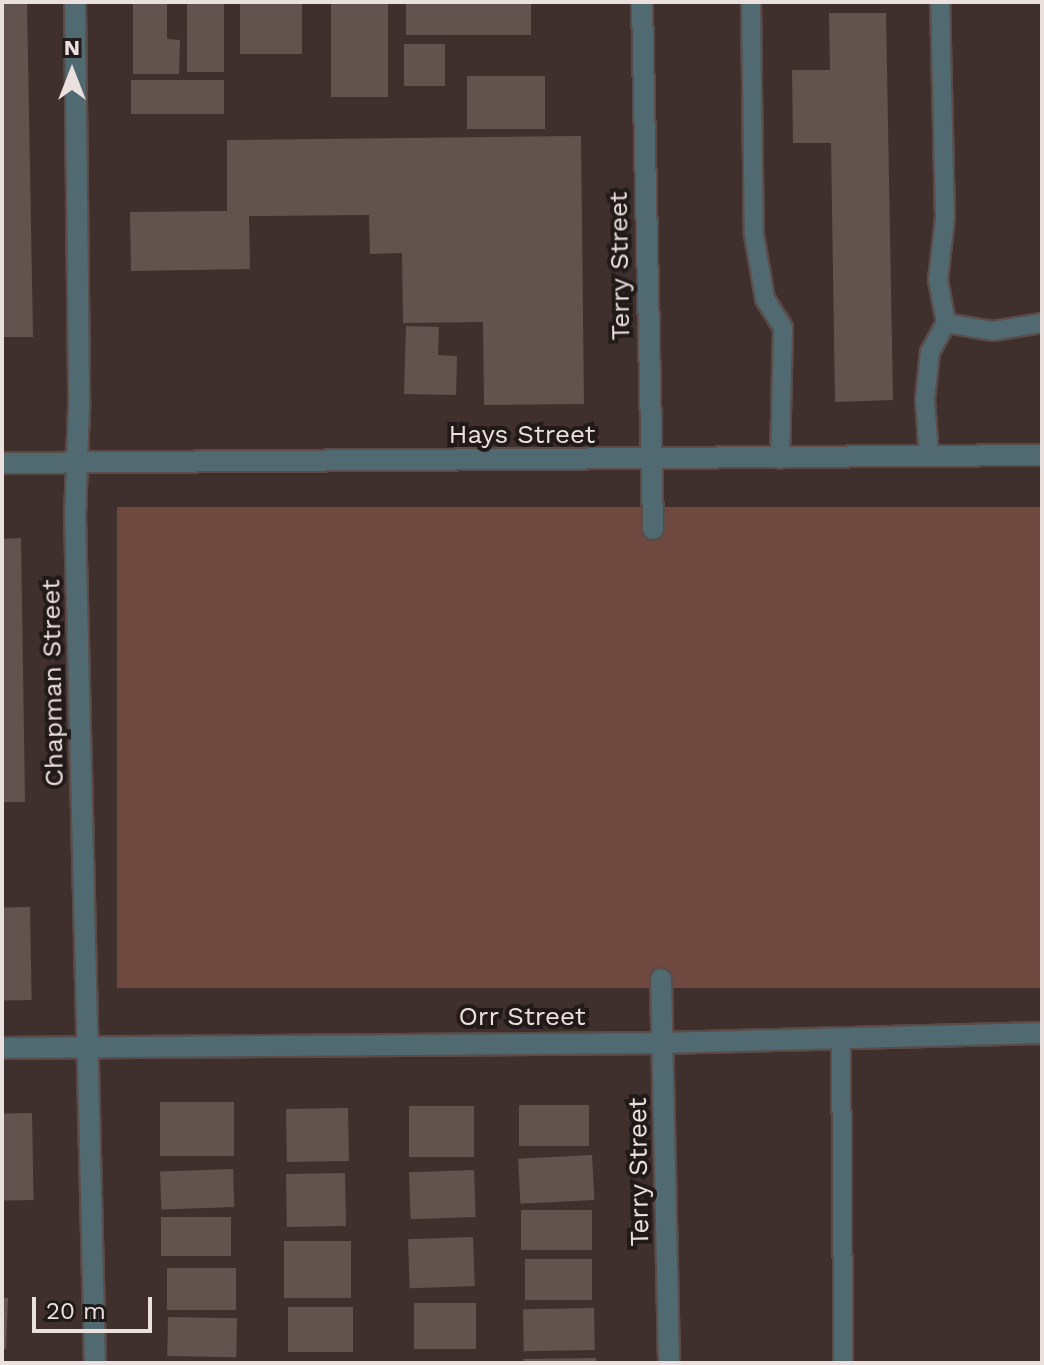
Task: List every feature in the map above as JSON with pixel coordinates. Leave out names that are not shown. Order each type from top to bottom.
[{"type":"street","name":"Chapman Street","points":[[75,2],[79,462],[76,531],[95,1363]]},
{"type":"street","name":"Terry Street","points":[[642,2],[653,529]]},
{"type":"street","name":"Hays Street","points":[[2,463],[650,461],[1042,455]]},
{"type":"street","name":"Terry Street","points":[[661,979],[669,1363]]},
{"type":"street","name":"Orr Street","points":[[2,1048],[662,1043],[1042,1033]]},
{"type":"lane","points":[[751,2],[754,235],[765,299],[783,328],[780,459]]},
{"type":"lane","points":[[929,457],[925,400],[930,352],[946,323],[938,280],[945,218],[940,2]]},
{"type":"lane","points":[[946,323],[993,331],[1042,323]]},
{"type":"lane","points":[[841,1038],[843,1363]]},
{"type":"shaded area","points":[[117,507],[1042,507],[1042,988],[117,988]]},
{"type":"building","points":[[2,2],[27,2],[33,337],[2,337]]},
{"type":"building","points":[[133,2],[167,2],[167,39],[180,40],[179,74],[133,74]]},
{"type":"building","points":[[187,2],[224,2],[224,72],[187,72]]},
{"type":"building","points":[[240,2],[302,2],[302,54],[240,54]]},
{"type":"building","points":[[331,2],[388,2],[388,97],[331,97]]},
{"type":"building","points":[[406,2],[531,2],[531,35],[406,35]]},
{"type":"building","points":[[829,13],[886,13],[893,400],[835,402],[831,143],[793,143],[792,70],[830,70]]},
{"type":"building","points":[[404,44],[445,44],[445,86],[404,86]]},
{"type":"building","points":[[467,76],[545,76],[545,129],[467,129]]},
{"type":"building","points":[[131,80],[224,80],[224,114],[131,114]]},
{"type":"building","points":[[581,136],[584,404],[484,405],[483,322],[403,323],[402,253],[370,254],[369,215],[249,216],[250,269],[131,271],[130,212],[227,211],[227,140]]},
{"type":"building","points":[[406,326],[439,327],[438,355],[457,356],[456,395],[404,394]]},
{"type":"building","points":[[21,538],[25,802],[2,802],[2,539]]},
{"type":"building","points":[[2,907],[30,907],[32,1000],[4,1000]]},
{"type":"building","points":[[160,1102],[234,1102],[234,1156],[160,1156]]},
{"type":"building","points":[[519,1105],[589,1105],[589,1146],[519,1146]]},
{"type":"building","points":[[409,1106],[474,1106],[474,1157],[409,1157]]},
{"type":"building","points":[[348,1108],[349,1161],[287,1162],[286,1109]]},
{"type":"building","points":[[32,1113],[34,1200],[4,1201],[2,1114]]},
{"type":"building","points":[[592,1155],[594,1200],[520,1204],[518,1159]]},
{"type":"building","points":[[233,1169],[234,1207],[161,1210],[160,1172]]},
{"type":"building","points":[[474,1170],[476,1217],[411,1219],[409,1172]]},
{"type":"building","points":[[345,1173],[346,1226],[287,1227],[286,1174]]},
{"type":"building","points":[[521,1210],[592,1210],[592,1250],[521,1250]]},
{"type":"building","points":[[161,1217],[231,1217],[231,1256],[161,1256]]},
{"type":"building","points":[[473,1237],[475,1286],[410,1288],[408,1239]]},
{"type":"building","points":[[284,1241],[351,1241],[351,1298],[284,1298]]},
{"type":"building","points":[[525,1259],[592,1259],[592,1300],[525,1300]]},
{"type":"building","points":[[167,1268],[236,1268],[236,1310],[167,1310]]},
{"type":"building","points":[[2,1298],[8,1298],[6,1349],[2,1349]]},
{"type":"building","points":[[414,1303],[476,1303],[476,1349],[414,1349]]},
{"type":"building","points":[[288,1307],[353,1307],[353,1352],[288,1352]]},
{"type":"building","points":[[594,1308],[595,1350],[524,1351],[523,1309]]},
{"type":"building","points":[[168,1317],[237,1318],[236,1357],[167,1356]]},
{"type":"building","points":[[596,1358],[597,1363],[524,1363],[523,1359]]}]
